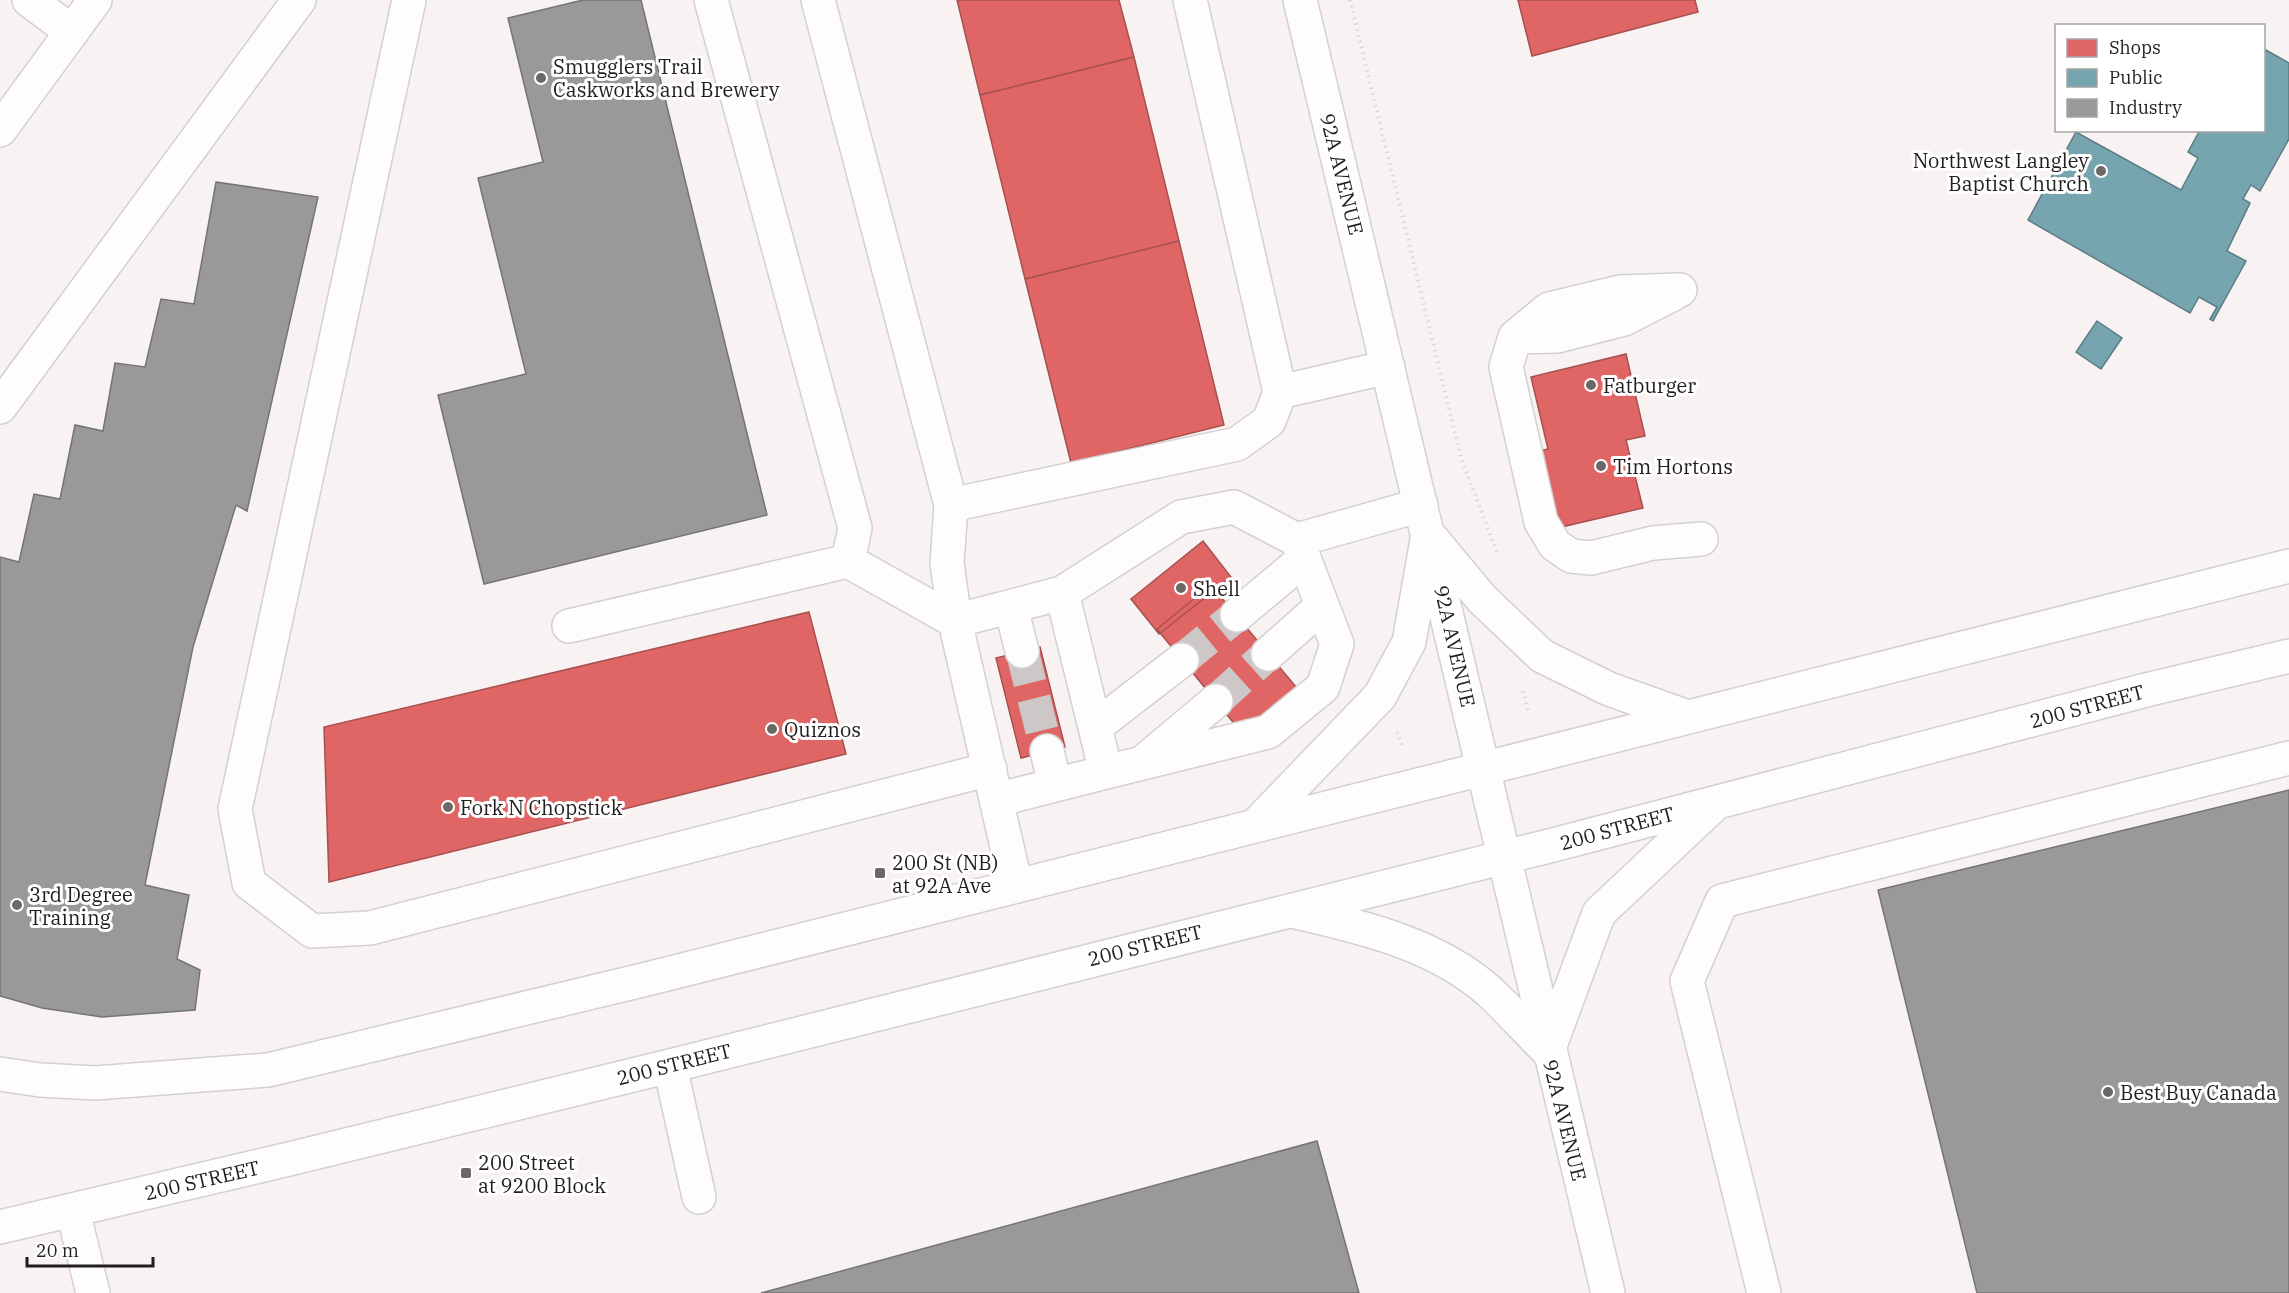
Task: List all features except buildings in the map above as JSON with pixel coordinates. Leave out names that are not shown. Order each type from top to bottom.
[{"type":"main road","points":[[29,0],[72,32]]},
{"type":"main road","points":[[0,130],[95,0]]},
{"type":"main road","points":[[0,406],[299,0]]},
{"type":"main road","points":[[409,0],[235,808],[249,883],[312,931],[370,928],[993,784],[1055,785],[1268,732],[1323,687],[1337,644],[1300,550],[1234,507],[1181,517],[1062,594],[955,621],[848,561],[569,626]]},
{"type":"main road","points":[[711,0],[855,528],[848,561]]},
{"type":"main road","points":[[818,0],[951,505],[947,563],[955,621],[1016,886]]},
{"type":"main road","points":[[951,505],[1237,444],[1269,421],[1280,392],[1190,0]]},
{"type":"main road","name":"92A AVENUE","points":[[1300,0],[1425,519],[1548,1051],[1608,1293]]},
{"type":"main road","points":[[1680,290],[1620,292],[1549,309],[1515,338],[1506,367],[1541,522],[1555,544],[1570,556],[1591,558],[1653,543],[1701,539]]},
{"type":"main road","points":[[1280,392],[1388,367]]},
{"type":"main road","points":[[1237,615],[1300,550],[1425,519]]},
{"type":"main road","points":[[1425,519],[1482,598],[1542,656],[1610,689],[1688,717]]},
{"type":"main road","points":[[1255,826],[1380,696],[1409,642],[1425,519]]},
{"type":"main road","points":[[0,1074],[40,1080],[95,1083],[268,1070],[651,978],[2289,566]]},
{"type":"main road","points":[[1062,594],[1106,772]]},
{"type":"main road","points":[[1269,654],[1322,606]]},
{"type":"main road","points":[[1011,607],[1022,651]]},
{"type":"main road","name":"200 STREET","points":[[0,1227],[670,1066],[1716,803],[2150,689],[2289,656]]},
{"type":"main road","points":[[1095,727],[1182,660]]},
{"type":"main road","points":[[1142,763],[1216,702]]},
{"type":"main road","points":[[1047,751],[1055,785]]},
{"type":"main road","points":[[1764,1293],[1687,981],[1722,901],[2289,758]]},
{"type":"main road","points":[[1287,910],[1376,930],[1439,957],[1488,991],[1548,1051],[1599,913],[1716,803]]},
{"type":"main road","points":[[0,1056],[40,1080]]},
{"type":"main road","points":[[670,1066],[699,1197]]},
{"type":"main road","points":[[73,1210],[93,1293]]},
{"type":"path","points":[[1350,0],[1461,458],[1485,527],[1502,564]]},
{"type":"tunnel","points":[[1182,660],[1237,615]]},
{"type":"tunnel","points":[[1022,651],[1047,751]]},
{"type":"tunnel","points":[[1216,701],[1268,654]]},
{"type":"place","name":"Smugglers Trail Caskworks and Brewery","points":[[541,78]]},
{"type":"place","name":"Northwest Langley Baptist Church","points":[[2101,171]]},
{"type":"place","name":"Fatburger","points":[[1591,385]]},
{"type":"place","name":"Tim Hortons","points":[[1601,466]]},
{"type":"place","name":"Shell","points":[[1181,588]]},
{"type":"place","name":"Quiznos","points":[[772,729]]},
{"type":"place","name":"Fork N Chopstick","points":[[448,807]]},
{"type":"place","name":"200 St (NB) at 92A Ave","points":[[880,873]]},
{"type":"place","name":"3rd Degree Training","points":[[17,905]]},
{"type":"place","name":"Best Buy Canada","points":[[2108,1092]]},
{"type":"place","name":"200 Street at 9200 Block","points":[[466,1173]]}]
